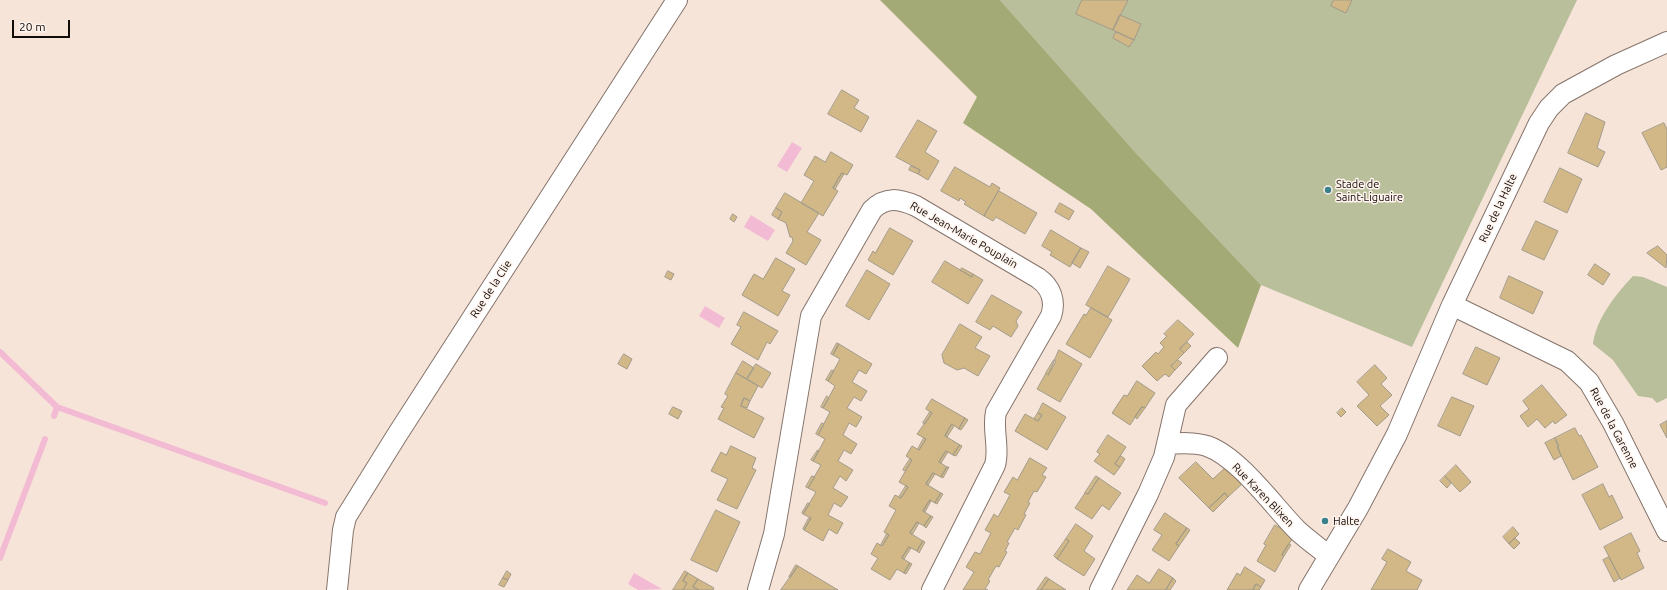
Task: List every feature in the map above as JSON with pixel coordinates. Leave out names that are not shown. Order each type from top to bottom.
[{"type":"street","name":"Rue de la Clie","points":[[337,590],[342,530],[346,517],[396,435],[676,0]]},
{"type":"street","name":"Rue de la Halte","points":[[1309,590],[1397,434],[1452,305],[1528,144],[1549,108],[1563,94],[1586,81],[1667,42]]},
{"type":"street","name":"Rue Jean-Marie Pouplain","points":[[758,590],[774,534],[811,316],[872,210],[878,204],[888,200],[898,199],[916,206],[1038,278],[1046,284],[1052,300],[1053,309],[1051,316],[996,412],[993,423],[997,450],[995,466],[932,590]]},
{"type":"street","name":"Rue de la Garenne","points":[[1452,305],[1567,360],[1589,382],[1613,423],[1667,531]]},
{"type":"street","points":[[1100,590],[1148,494],[1167,444],[1176,405],[1217,358]]},
{"type":"street","name":"Rue Karen Blixen","points":[[1167,444],[1184,442],[1207,446],[1222,454],[1239,468],[1299,532],[1329,556]]},
{"type":"green space","points":[[880,0],[1000,0],[1136,153],[1261,285],[1238,348],[1091,209],[963,123],[977,97]]},
{"type":"green space","name":"Stade de Saint-Liguaire","points":[[1000,0],[1577,0],[1412,347],[1261,285],[1136,153]]},
{"type":"green space","points":[[1633,276],[1643,277],[1667,287],[1667,398],[1657,403],[1652,398],[1638,396],[1613,360],[1593,344],[1602,316]]},
{"type":"shaded area","points":[[792,142],[802,148],[787,172],[777,166]]},
{"type":"shaded area","points":[[751,215],[775,230],[768,241],[744,227]]},
{"type":"shaded area","points":[[705,306],[725,318],[719,328],[699,316]]},
{"type":"shaded area","points":[[634,573],[662,589],[638,590],[628,584]]},
{"type":"building","points":[[1082,0],[1128,0],[1113,30],[1076,14]]},
{"type":"building","points":[[1334,0],[1352,0],[1346,13],[1331,6]]},
{"type":"building","points":[[1120,15],[1141,24],[1134,40],[1113,30]]},
{"type":"building","points":[[1116,32],[1134,40],[1129,47],[1113,38]]},
{"type":"building","points":[[842,90],[859,100],[854,108],[869,117],[861,132],[828,114]]},
{"type":"building","points":[[1586,113],[1605,122],[1597,148],[1605,152],[1598,167],[1568,153]]},
{"type":"building","points":[[918,120],[937,131],[925,152],[939,161],[928,180],[918,174],[920,170],[896,157]]},
{"type":"building","points":[[1664,123],[1667,129],[1667,167],[1661,170],[1642,133]]},
{"type":"building","points":[[831,152],[853,165],[847,175],[842,173],[833,188],[838,191],[823,216],[801,203],[814,181],[804,175],[815,156],[825,162]]},
{"type":"building","points":[[911,166],[920,170],[918,174],[909,170]]},
{"type":"building","points":[[955,167],[990,187],[992,183],[1000,188],[984,216],[964,204],[966,202],[960,198],[959,201],[941,191]]},
{"type":"building","points":[[1560,168],[1582,179],[1567,213],[1544,202]]},
{"type":"building","points":[[842,173],[844,174],[835,189],[833,188]]},
{"type":"building","points":[[999,191],[1037,213],[1025,234],[996,217],[993,221],[984,216]]},
{"type":"building","points":[[785,193],[819,213],[807,232],[821,240],[806,265],[786,253],[793,241],[792,237],[790,237],[786,223],[778,219],[782,212],[776,208]]},
{"type":"building","points":[[1060,203],[1074,211],[1069,220],[1055,212]]},
{"type":"building","points":[[776,208],[782,212],[778,219],[772,215]]},
{"type":"building","points":[[733,214],[737,217],[734,222],[730,219]]},
{"type":"building","points":[[1536,221],[1558,231],[1544,260],[1522,250]]},
{"type":"building","points":[[890,228],[913,241],[893,275],[868,260],[873,251],[875,253]]},
{"type":"building","points":[[1051,230],[1081,248],[1070,267],[1050,255],[1052,252],[1042,246]]},
{"type":"building","points":[[1658,246],[1667,255],[1666,268],[1647,253]]},
{"type":"building","points":[[1081,248],[1089,252],[1080,268],[1072,263]]},
{"type":"building","points":[[776,258],[795,269],[782,291],[790,295],[778,316],[742,295],[754,274],[763,279]]},
{"type":"building","points":[[945,261],[972,277],[973,274],[983,280],[968,304],[932,282]]},
{"type":"building","points":[[1595,264],[1610,274],[1603,285],[1588,275]]},
{"type":"building","points":[[1108,266],[1130,279],[1108,317],[1086,305]]},
{"type":"building","points":[[962,268],[973,274],[972,277],[960,270]]},
{"type":"building","points":[[867,270],[890,284],[869,320],[846,306]]},
{"type":"building","points":[[668,271],[674,274],[671,280],[665,277]]},
{"type":"building","points":[[1509,276],[1543,292],[1533,314],[1500,298]]},
{"type":"building","points":[[992,295],[1022,312],[1016,321],[1018,326],[1011,337],[993,326],[990,330],[976,322]]},
{"type":"building","points":[[1091,308],[1112,320],[1090,358],[1066,344],[1084,314],[1086,315]]},
{"type":"building","points":[[744,312],[778,331],[770,344],[767,342],[758,360],[731,344],[741,327],[737,325]]},
{"type":"building","points":[[1178,320],[1194,334],[1180,349],[1184,353],[1171,366],[1175,370],[1169,377],[1165,374],[1157,381],[1142,366],[1156,352],[1158,354],[1164,347],[1160,343],[1167,336],[1164,334]]},
{"type":"building","points":[[960,324],[982,337],[975,348],[990,356],[978,376],[964,368],[957,370],[944,363],[942,355]]},
{"type":"building","points":[[1187,342],[1191,346],[1184,353],[1180,349]]},
{"type":"building","points":[[837,343],[839,344],[833,355],[831,354]]},
{"type":"building","points":[[839,344],[872,364],[866,374],[859,370],[852,382],[867,391],[861,401],[854,397],[847,408],[862,417],[856,427],[849,423],[843,435],[857,444],[851,454],[844,450],[838,461],[853,470],[846,481],[840,476],[833,488],[848,497],[841,507],[834,503],[828,515],[843,523],[837,534],[829,529],[823,541],[804,530],[811,518],[803,514],[816,492],[808,488],[821,465],[813,461],[825,439],[818,435],[830,412],[823,408],[835,386],[828,381],[840,359],[833,355]]},
{"type":"building","points":[[1476,347],[1500,358],[1487,385],[1463,374]]},
{"type":"building","points":[[1059,350],[1082,364],[1060,402],[1037,389],[1046,373],[1048,375]]},
{"type":"building","points":[[624,354],[632,359],[627,369],[618,364]]},
{"type":"building","points":[[1054,360],[1056,361],[1048,375],[1046,373]]},
{"type":"building","points":[[1178,360],[1182,363],[1175,370],[1171,366]]},
{"type":"building","points":[[743,361],[754,368],[747,379],[736,373]]},
{"type":"building","points":[[756,364],[771,373],[762,388],[747,379]]},
{"type":"building","points":[[1375,365],[1387,378],[1381,384],[1392,395],[1380,406],[1389,415],[1377,426],[1357,406],[1369,395],[1357,382]]},
{"type":"building","points":[[832,370],[834,371],[828,381],[826,380]]},
{"type":"building","points":[[736,373],[758,386],[750,401],[744,398],[741,406],[764,418],[754,438],[718,419],[724,408],[721,407],[728,396],[725,394]]},
{"type":"building","points":[[1137,381],[1155,393],[1145,408],[1142,407],[1130,425],[1112,413],[1124,395],[1127,396]]},
{"type":"building","points":[[1542,385],[1567,415],[1555,424],[1553,421],[1545,428],[1537,419],[1528,427],[1520,416],[1529,409],[1523,401]]},
{"type":"building","points":[[827,396],[829,398],[823,408],[821,407]]},
{"type":"building","points":[[1452,397],[1474,406],[1460,436],[1438,426]]},
{"type":"building","points":[[744,398],[750,401],[747,408],[741,406]]},
{"type":"building","points":[[932,399],[965,418],[959,429],[952,424],[945,436],[960,445],[953,455],[946,451],[939,462],[947,467],[941,477],[933,473],[926,484],[941,493],[935,503],[930,500],[923,511],[931,516],[924,526],[917,522],[910,533],[923,541],[917,551],[909,547],[902,558],[910,563],[904,573],[897,569],[890,580],[871,569],[878,558],[871,554],[877,543],[882,546],[889,535],[884,532],[896,510],[889,506],[895,495],[901,498],[908,487],[899,482],[912,460],[906,456],[912,446],[919,450],[926,439],[917,434],[932,413],[926,409]]},
{"type":"building","points":[[1043,403],[1066,417],[1047,450],[1015,431],[1025,414],[1038,421],[1042,415],[1038,413]]},
{"type":"building","points":[[673,407],[682,411],[678,419],[669,414]]},
{"type":"building","points":[[1142,407],[1145,408],[1137,419],[1135,417]]},
{"type":"building","points":[[1342,408],[1346,412],[1341,417],[1337,413]]},
{"type":"building","points":[[930,412],[932,413],[925,424],[923,423]]},
{"type":"building","points":[[1038,413],[1042,415],[1038,421],[1034,419]]},
{"type":"building","points":[[965,418],[968,420],[961,430],[959,429]]},
{"type":"building","points":[[1667,421],[1667,438],[1660,425]]},
{"type":"building","points":[[822,423],[824,424],[818,435],[816,434]]},
{"type":"building","points":[[952,424],[954,426],[947,437],[945,436]]},
{"type":"building","points":[[1575,428],[1579,436],[1581,435],[1598,467],[1573,480],[1557,447],[1559,446],[1555,438]]},
{"type":"building","points":[[1108,435],[1126,447],[1115,464],[1120,467],[1114,475],[1094,461],[1100,454],[1097,452]]},
{"type":"building","points":[[924,438],[926,439],[919,450],[918,449]]},
{"type":"building","points":[[1555,438],[1561,456],[1554,460],[1545,443]]},
{"type":"building","points":[[960,445],[962,446],[956,456],[953,455]]},
{"type":"building","points":[[731,446],[756,458],[752,468],[756,470],[737,509],[717,500],[728,479],[711,471],[721,452],[726,455]]},
{"type":"building","points":[[818,450],[819,451],[813,461],[811,460]]},
{"type":"building","points":[[946,451],[948,452],[941,463],[939,462]]},
{"type":"building","points":[[1121,456],[1125,459],[1120,467],[1115,464]]},
{"type":"building","points":[[1030,458],[1047,468],[1042,475],[1046,477],[1037,492],[1034,491],[1028,502],[1030,503],[1024,514],[1026,515],[1018,530],[1015,528],[1007,542],[1009,543],[1005,551],[1007,552],[999,567],[996,566],[988,580],[990,581],[985,589],[988,590],[963,590],[974,572],[966,567],[975,552],[980,554],[991,533],[985,530],[994,514],[998,517],[1010,495],[1004,492],[1013,477],[1017,480]]},
{"type":"building","points":[[910,459],[912,460],[905,471],[903,470]]},
{"type":"building","points":[[1196,462],[1213,479],[1227,466],[1243,483],[1228,497],[1225,493],[1209,508],[1179,478]]},
{"type":"building","points":[[1456,465],[1471,482],[1460,492],[1445,476]]},
{"type":"building","points":[[947,467],[949,467],[943,478],[941,477]]},
{"type":"building","points":[[933,473],[935,474],[928,485],[926,484]]},
{"type":"building","points":[[812,476],[815,477],[808,488],[806,487]]},
{"type":"building","points":[[1096,476],[1099,478],[1088,494],[1085,493]]},
{"type":"building","points":[[1445,476],[1451,483],[1447,488],[1440,481]]},
{"type":"building","points":[[1099,478],[1121,493],[1109,510],[1102,505],[1092,519],[1075,508],[1085,493],[1088,494]]},
{"type":"building","points":[[1603,484],[1609,497],[1612,495],[1623,518],[1600,530],[1582,495]]},
{"type":"building","points":[[906,486],[908,487],[901,498],[899,497]]},
{"type":"building","points":[[941,493],[943,494],[937,504],[935,503]]},
{"type":"building","points":[[1225,493],[1228,497],[1213,512],[1209,508]]},
{"type":"building","points":[[930,500],[931,501],[925,512],[923,511]]},
{"type":"building","points":[[808,503],[810,504],[803,514],[802,513]]},
{"type":"building","points":[[716,510],[740,522],[717,572],[691,560]]},
{"type":"building","points":[[1165,513],[1187,528],[1176,544],[1179,546],[1169,561],[1152,550],[1162,535],[1154,530]]},
{"type":"building","points":[[931,516],[933,517],[926,528],[924,526]]},
{"type":"building","points":[[809,518],[811,518],[804,530],[803,529]]},
{"type":"building","points":[[917,522],[919,523],[912,535],[910,533]]},
{"type":"building","points":[[1076,524],[1093,536],[1084,551],[1095,559],[1084,576],[1057,559],[1069,541],[1066,539]]},
{"type":"building","points":[[1275,525],[1294,536],[1282,555],[1284,556],[1275,572],[1257,561],[1266,545],[1264,544]]},
{"type":"building","points":[[1513,527],[1519,534],[1509,544],[1503,537]]},
{"type":"building","points":[[1187,528],[1190,530],[1179,546],[1176,544]]},
{"type":"building","points":[[1631,533],[1640,551],[1637,553],[1644,568],[1621,580],[1604,547]]},
{"type":"building","points":[[887,534],[889,535],[882,546],[881,545]]},
{"type":"building","points":[[1515,538],[1520,543],[1514,549],[1509,544]]},
{"type":"building","points":[[1066,539],[1069,541],[1057,559],[1054,556]]},
{"type":"building","points":[[923,541],[925,542],[919,553],[917,551]]},
{"type":"building","points":[[1289,544],[1291,545],[1284,556],[1282,555]]},
{"type":"building","points":[[909,547],[911,548],[904,559],[902,558]]},
{"type":"building","points":[[1388,549],[1411,562],[1406,571],[1422,580],[1417,590],[1371,590],[1387,562],[1382,559]]},
{"type":"building","points":[[1609,557],[1620,578],[1614,582],[1603,560]]},
{"type":"building","points":[[910,563],[912,564],[906,574],[904,573]]},
{"type":"building","points":[[796,565],[798,566],[790,578],[789,577]]},
{"type":"building","points":[[798,566],[838,590],[781,590]]},
{"type":"building","points":[[1245,567],[1265,580],[1261,587],[1256,584],[1253,590],[1227,590],[1237,573],[1240,575]]},
{"type":"building","points":[[1159,569],[1173,578],[1166,590],[1127,590],[1137,575],[1149,583]]},
{"type":"building","points":[[507,571],[511,574],[508,580],[503,578]]},
{"type":"building","points":[[685,571],[688,573],[683,581],[687,583],[683,590],[673,590]]},
{"type":"building","points":[[688,573],[698,579],[693,587],[699,590],[683,590],[687,583],[683,581]]},
{"type":"building","points":[[1046,577],[1049,579],[1041,590],[1037,590]]},
{"type":"building","points":[[503,578],[508,580],[504,587],[499,585]]},
{"type":"building","points":[[1173,578],[1176,581],[1170,590],[1166,590]]},
{"type":"building","points":[[698,579],[714,588],[713,590],[699,590],[693,587]]},
{"type":"building","points":[[1049,579],[1066,590],[1041,590]]},
{"type":"building","points":[[1256,584],[1261,587],[1259,590],[1253,590]]},
{"type":"waterway","points":[[0,352],[57,407],[325,503]]},
{"type":"waterway","points":[[54,416],[57,407]]},
{"type":"waterway","points":[[0,558],[45,439]]},
{"type":"place","name":"Stade de Saint-Liguaire","points":[[1328,190]]},
{"type":"place","name":"Halte","points":[[1325,521]]}]
